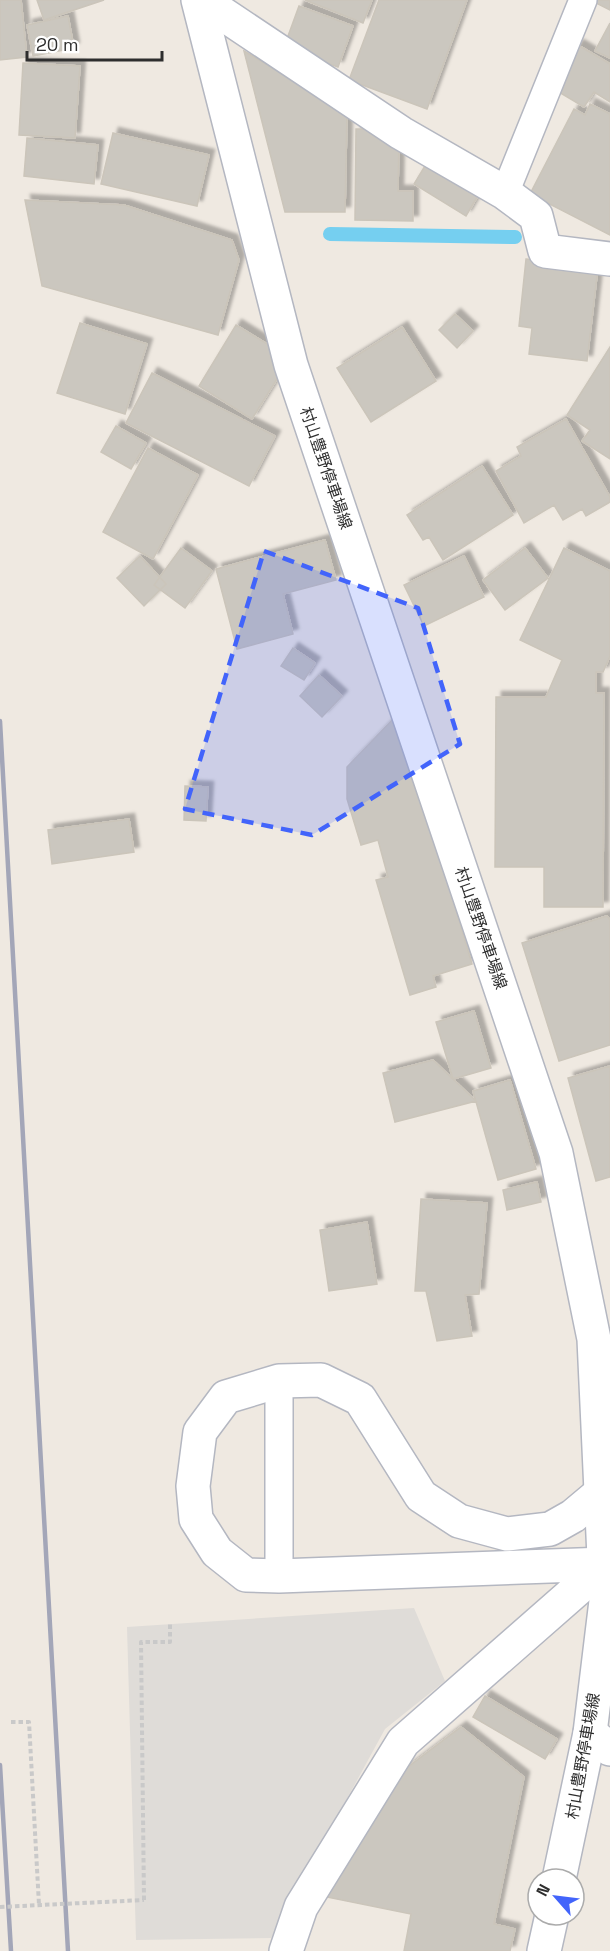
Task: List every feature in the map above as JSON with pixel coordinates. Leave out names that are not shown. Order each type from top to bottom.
[{"type":"street","points":[[200,0],[401,133],[505,193],[536,216],[545,251],[610,259]]},
{"type":"street","name":"村山豊野停車場線","points":[[200,0],[291,365],[556,1153],[594,1339],[606,1494],[606,1601],[600,1741],[563,1867]]},
{"type":"street","points":[[606,1494],[550,1529],[507,1534],[459,1521],[421,1496],[360,1399],[321,1380],[279,1381],[226,1397],[200,1432],[193,1486],[196,1519],[216,1552],[246,1575],[279,1576],[606,1564]]},
{"type":"street","points":[[286,1951],[301,1907],[403,1742],[606,1564]]},
{"type":"street","points":[[544,1951],[549,1927]]},
{"type":"lane","points":[[505,193],[583,0]]},
{"type":"lane","points":[[279,1381],[279,1576]]},
{"type":"path","points":[[0,1907],[144,1900],[141,1642],[171,1642],[170,1623]]},
{"type":"path","points":[[11,1722],[29,1722],[39,1905]]},
{"type":"highlighted area","points":[[264,551],[418,608],[460,744],[312,835],[185,809]]},
{"type":"shaded area","points":[[414,1608],[445,1681],[385,1729],[271,1938],[136,1940],[127,1627]]},
{"type":"building","points":[[0,0],[21,0],[27,57],[0,60]]},
{"type":"building","points":[[37,0],[104,0],[44,20]]},
{"type":"building","points":[[305,0],[372,0],[363,23]]},
{"type":"building","points":[[379,0],[467,0],[427,109],[349,80]]},
{"type":"building","points":[[595,0],[610,0],[610,10],[594,2]]},
{"type":"building","points":[[299,6],[353,26],[338,67],[284,47]]},
{"type":"building","points":[[68,16],[74,48],[33,56],[27,25]]},
{"type":"building","points":[[610,23],[610,58],[595,51]]},
{"type":"building","points":[[578,45],[610,64],[610,102],[594,92],[584,107],[552,88]]},
{"type":"building","points":[[244,51],[347,112],[345,212],[285,212]]},
{"type":"building","points":[[23,63],[80,66],[75,138],[19,135]]},
{"type":"building","points":[[590,104],[610,114],[610,235],[530,194],[574,109],[585,115]]},
{"type":"building","points":[[356,129],[384,129],[399,138],[398,191],[413,191],[413,221],[355,220]]},
{"type":"building","points":[[113,133],[209,155],[197,206],[101,184]]},
{"type":"building","points":[[27,138],[98,145],[94,184],[24,176]]},
{"type":"building","points":[[431,156],[483,187],[466,216],[414,184]]},
{"type":"building","points":[[25,200],[124,205],[232,240],[239,260],[218,335],[42,286]]},
{"type":"building","points":[[526,259],[598,267],[587,361],[529,354],[532,328],[519,326]]},
{"type":"building","points":[[455,314],[473,331],[457,348],[439,330]]},
{"type":"building","points":[[80,323],[147,344],[125,414],[57,393]]},
{"type":"building","points":[[236,325],[290,358],[252,419],[199,386]]},
{"type":"building","points":[[402,327],[436,381],[371,422],[337,368]]},
{"type":"building","points":[[610,347],[610,459],[582,441],[590,430],[567,415]]},
{"type":"building","points":[[152,373],[275,436],[249,486],[126,423]]},
{"type":"building","points":[[566,419],[610,497],[610,502],[586,516],[582,509],[563,520],[554,505],[524,523],[496,471],[521,456],[517,447]]},
{"type":"building","points":[[116,426],[146,443],[131,469],[101,452]]},
{"type":"building","points":[[148,448],[198,475],[153,559],[103,532]]},
{"type":"building","points":[[482,466],[513,515],[443,560],[429,537],[423,540],[407,515]]},
{"type":"building","points":[[325,540],[336,580],[283,594],[293,634],[237,649],[216,569]]},
{"type":"building","points":[[181,548],[212,571],[185,608],[154,585]]},
{"type":"building","points":[[525,548],[548,578],[505,610],[483,580]]},
{"type":"building","points":[[564,548],[610,571],[610,656],[603,672],[596,672],[596,693],[604,693],[603,907],[544,907],[544,867],[495,867],[496,697],[546,697],[562,660],[520,640]]},
{"type":"building","points":[[140,556],[166,584],[144,606],[117,578]]},
{"type":"building","points":[[464,556],[484,597],[424,626],[404,585]]},
{"type":"building","points":[[293,648],[315,663],[304,680],[281,666]]},
{"type":"building","points":[[319,675],[342,696],[322,717],[300,696]]},
{"type":"building","points":[[398,714],[472,964],[433,976],[436,987],[410,995],[376,880],[388,877],[378,840],[361,845],[347,799],[347,767]]},
{"type":"building","points":[[185,786],[208,787],[206,821],[184,820]]},
{"type":"building","points":[[129,819],[134,852],[52,864],[48,830]]},
{"type":"building","points":[[607,916],[610,920],[610,1045],[559,1061],[522,943]]},
{"type":"building","points":[[474,1011],[491,1068],[453,1079],[436,1022]]},
{"type":"building","points":[[433,1060],[476,1101],[395,1122],[383,1073]]},
{"type":"building","points":[[610,1066],[610,1177],[596,1181],[568,1078]]},
{"type":"building","points":[[510,1080],[536,1169],[498,1180],[473,1091]]},
{"type":"building","points":[[537,1182],[541,1202],[507,1210],[503,1190]]},
{"type":"building","points":[[421,1199],[487,1203],[479,1294],[465,1295],[472,1336],[437,1341],[426,1291],[415,1291]]},
{"type":"building","points":[[367,1222],[377,1284],[329,1291],[320,1230]]},
{"type":"building","points":[[485,1696],[557,1739],[545,1759],[473,1717]]},
{"type":"building","points":[[461,1727],[524,1777],[494,1924],[515,1929],[510,1951],[404,1951],[411,1914],[327,1897],[396,1776]]},
{"type":"waterway","points":[[330,234],[515,237]]},
{"type":"railway","points":[[0,721],[68,1951]]},
{"type":"railway","points":[[0,1765],[11,1951]]}]
